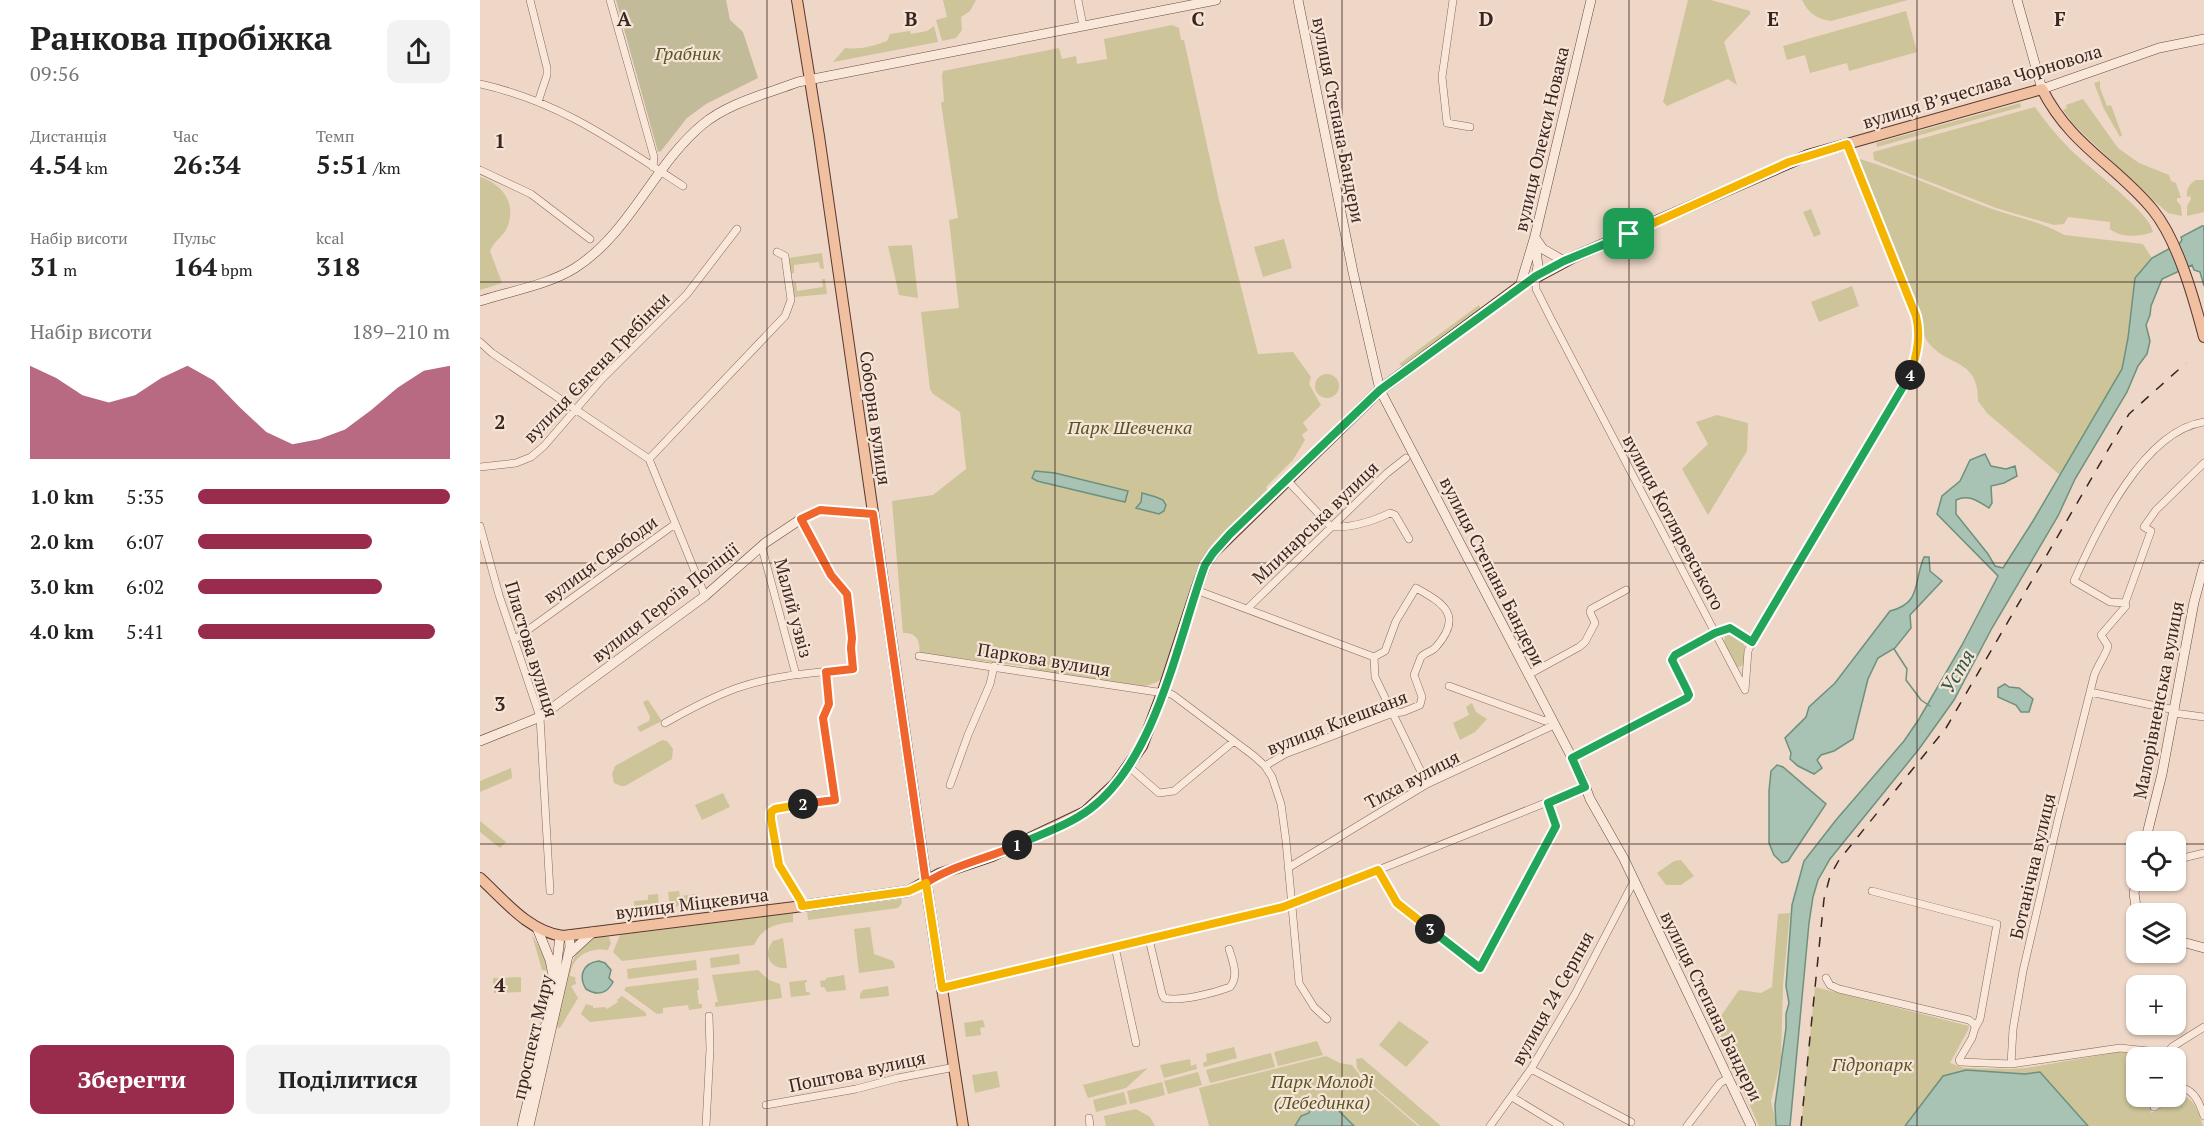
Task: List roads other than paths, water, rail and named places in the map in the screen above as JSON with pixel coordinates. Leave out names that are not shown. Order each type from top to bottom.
[{"type":"main road","name":"Соборна вулиця","points":[[797,0],[811,80],[963,1126]]},
{"type":"main road","name":"вулиця Вʼячеслава Чорновола","points":[[926,883],[939,874],[992,856],[1077,817],[1096,804],[1142,746],[1205,565],[1213,553],[1286,479],[1380,390],[1520,286],[1564,261],[1789,162],[2042,89]]},
{"type":"main road","points":[[2042,89],[2049,104],[2071,134],[2154,210],[2168,232],[2185,275],[2204,337]]},
{"type":"main road","name":"вулиця Міцкевича","points":[[480,878],[537,928],[552,935],[802,906],[909,891],[926,883]]},
{"type":"street","points":[[530,0],[547,68],[538,102]]},
{"type":"street","points":[[610,0],[657,170]]},
{"type":"street","points":[[1078,0],[1083,26]]},
{"type":"street","points":[[480,300],[556,278],[575,268],[609,239],[657,170],[687,138],[712,117],[763,95],[798,82],[1216,0]]},
{"type":"street","name":"вулиця Степана Бандери","points":[[1298,0],[1353,272],[1380,390],[1572,758],[1634,881],[1751,1126]]},
{"type":"street","points":[[1453,0],[1442,77],[1443,96],[1447,123],[1470,127]]},
{"type":"street","points":[[1580,0],[1591,1]]},
{"type":"street","points":[[2017,0],[2042,89]]},
{"type":"street","name":"вулиця Олекси Новака","points":[[1520,286],[1535,236],[1591,1]]},
{"type":"street","name":"вулиця Вʼячеслава Чорновола","points":[[2042,89],[2159,48],[2204,39]]},
{"type":"street","points":[[480,84],[538,102],[586,123],[683,186]]},
{"type":"street","points":[[1572,758],[1687,698],[1689,695],[1672,657],[1715,633],[1745,690],[1748,651],[1752,642],[1900,394],[1916,359],[1920,331],[1916,316],[1847,144]]},
{"type":"street","points":[[480,170],[531,194],[590,239]]},
{"type":"street","name":"вулиця Євгена Гребінки","points":[[480,466],[510,465],[531,457],[544,446],[602,379],[687,294],[737,229]]},
{"type":"street","points":[[1535,236],[1543,249],[1564,261]]},
{"type":"street","points":[[1535,236],[1538,266],[1536,276]]},
{"type":"street","points":[[649,459],[785,316],[791,300],[785,256],[777,252]]},
{"type":"street","points":[[1527,263],[1536,276]]},
{"type":"street","name":"вулиця Котляревського","points":[[1536,276],[1536,289],[1715,633],[1730,628],[1752,642]]},
{"type":"street","points":[[480,342],[492,353],[649,459],[705,596]]},
{"type":"street","points":[[2125,603],[2110,602],[2074,581],[2115,499],[2146,459],[2179,431],[2204,422]]},
{"type":"street","name":"Млинарська вулиця","points":[[1247,609],[1406,458]]},
{"type":"street","name":"Ботанічна вулиця","points":[[1872,891],[1998,924],[1980,1019],[1959,1060],[1960,1062],[2011,1064],[2013,1029],[2023,971],[2058,820],[2096,670],[2108,646],[2101,635],[2126,606],[2129,586],[2151,531],[2144,527],[2156,510],[2204,463]]},
{"type":"street","points":[[1286,479],[1331,527],[1339,528],[1377,519],[1390,513],[1395,515],[1409,539]]},
{"type":"street","name":"вулиця Героїв Поліції","points":[[480,741],[540,717],[705,596],[801,519],[820,510],[873,514]]},
{"type":"street","points":[[665,723],[718,695],[739,687],[796,675],[853,669],[847,594],[831,575],[801,519]]},
{"type":"street","name":"вулиця Свободи","points":[[514,640],[675,524]]},
{"type":"street","name":"Пластова вулиця","points":[[480,526],[540,717],[550,891]]},
{"type":"street","name":"Малий узвіз","points":[[762,548],[796,675]]},
{"type":"street","name":"Малорівненська вулиця","points":[[2148,831],[2162,774],[2194,602],[2204,565]]},
{"type":"street","name":"вулиця Клешканя","points":[[1265,766],[1286,754],[1392,713],[1420,705],[1422,697],[1414,675],[1421,657],[1436,648],[1451,620],[1449,615],[1440,604],[1416,588],[1396,621],[1385,651],[1374,657]]},
{"type":"street","points":[[1196,590],[1374,657],[1376,678],[1427,784]]},
{"type":"street","points":[[1528,675],[1585,642],[1595,623],[1591,609],[1626,590]]},
{"type":"street","name":"Паркова вулиця","points":[[919,656],[1157,692],[1163,691]]},
{"type":"street","points":[[950,785],[990,684],[994,666]]},
{"type":"street","points":[[802,906],[779,865],[771,812],[782,808],[835,800],[823,718],[829,704],[826,672]]},
{"type":"street","points":[[1449,686],[1553,722]]},
{"type":"street","points":[[1163,691],[1173,695],[1234,741],[1265,766],[1272,777],[1281,804],[1299,983],[1314,1007],[1327,1019]]},
{"type":"street","points":[[2090,692],[2204,717]]},
{"type":"street","name":"Тиха вулиця","points":[[1288,868],[1427,784],[1553,722]]},
{"type":"street","points":[[1128,766],[1154,790],[1166,793],[1174,791],[1234,741]]},
{"type":"street","points":[[942,988],[1291,905],[1585,787]]},
{"type":"street","points":[[1378,870],[1397,903],[1480,968],[1556,826],[1548,803]]},
{"type":"street","points":[[2186,857],[2204,853]]},
{"type":"street","name":"вулиця 24 Серпня","points":[[1490,1126],[1532,1069],[1575,994],[1634,881]]},
{"type":"street","name":"проспект Миру","points":[[537,928],[550,960],[554,989]]},
{"type":"street","name":"проспект Миру","points":[[568,955],[593,932]]},
{"type":"street","name":"проспект Миру","points":[[529,1126],[568,955],[564,935]]},
{"type":"street","name":"проспект Миру","points":[[522,1126],[554,989],[564,935]]},
{"type":"street","points":[[1149,939],[1161,994],[1168,999],[1195,996],[1230,987],[1235,975],[1229,949]]},
{"type":"street","points":[[2186,943],[2204,948]]},
{"type":"street","points":[[1115,947],[1137,1043]]},
{"type":"street","points":[[1826,978],[1830,985],[1839,989],[1969,1020],[1975,1028]]},
{"type":"street","points":[[706,1126],[710,1049],[709,1016]]},
{"type":"street","points":[[2172,1047],[2204,1027]]},
{"type":"street","points":[[2011,1064],[2126,1049]]},
{"type":"street","name":"Поштова вулиця","points":[[766,1105],[856,1089],[955,1067]]},
{"type":"street","points":[[1532,1069],[1631,1122]]},
{"type":"street","points":[[1687,1126],[1720,1083],[1728,1078]]},
{"type":"street","points":[[2186,1089],[2196,1097],[2204,1116]]},
{"type":"street","points":[[1512,1097],[1560,1126]]},
{"type":"street","points":[[1089,1118],[1090,1126]]},
{"type":"water","name":"Устя","points":[[2204,226],[2204,286],[2200,272],[2194,270],[2192,265],[2162,279],[2146,325],[2150,341],[2147,354],[2138,366],[2127,392],[2075,479],[2058,516],[1992,628],[1954,700],[1919,749],[1830,859],[1818,880],[1809,923],[1790,1126],[1776,1126],[1775,1105],[1789,1003],[1786,986],[1792,905],[1804,861],[1904,741],[1919,719],[1962,645],[1998,576],[1937,514],[1942,496],[1960,481],[1970,460],[1985,454],[1991,466],[2006,469],[2015,466],[2017,476],[2004,483],[1991,486],[1992,503],[1989,508],[1969,498],[1956,500],[1956,514],[1995,566],[2003,568],[2122,369],[2135,278],[2152,258],[2180,243],[2181,237]]},
{"type":"water","points":[[1035,471],[1055,473],[1128,491],[1125,502],[1037,481],[1032,478]]},
{"type":"water","points":[[1142,493],[1163,500],[1166,505],[1164,511],[1159,514],[1136,508],[1141,502]]},
{"type":"water","points":[[1924,557],[1929,557],[1930,571],[1942,581],[1910,615],[1911,628],[1895,648],[1878,658],[1868,679],[1853,739],[1834,751],[1821,755],[1817,760],[1822,768],[1814,774],[1798,766],[1790,759],[1791,753],[1785,738],[1806,717],[1809,707],[1835,683],[1890,611],[1907,603],[1912,597]]},
{"type":"water","points":[[2005,684],[2019,688],[2033,699],[2029,712],[2021,712],[2016,705],[1998,697],[1998,688]]},
{"type":"water","points":[[1777,765],[1783,767],[1826,804],[1788,861],[1782,863],[1774,855],[1769,843],[1771,771]]},
{"type":"water","points":[[599,961],[605,963],[611,970],[609,978],[613,982],[601,993],[586,989],[582,979],[586,967]]},
{"type":"water","points":[[1966,1070],[2025,1074],[2040,1072],[2088,1126],[1905,1126],[1943,1076]]},
{"type":"water","points":[[1311,1108],[1337,1109],[1354,1126],[1295,1126],[1301,1116],[1309,1113]]},
{"type":"waterway","points":[[1894,649],[1907,669],[1906,680],[1921,700],[1930,706]]},
{"type":"railway","points":[[1801,1126],[1824,899],[1830,876],[1839,860],[1946,728],[2129,414],[2186,363]]},
{"type":"park label","name":"Грабник","points":[[688,53]]},
{"type":"park label","name":"Парк Шевченка","points":[[1130,427]]},
{"type":"park label","name":"Гідропарк","points":[[1872,1064]]},
{"type":"park label","name":"Парк Молоді (Лебединка)","points":[[1322,1091]]}]
